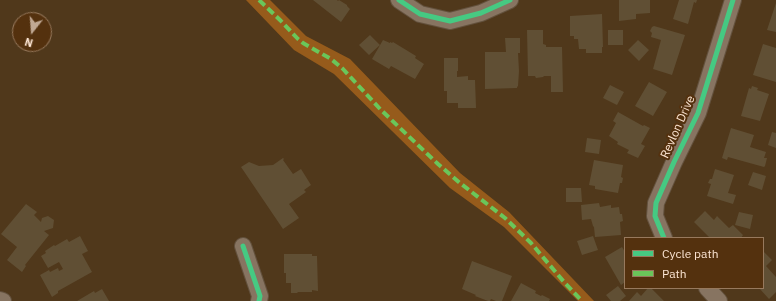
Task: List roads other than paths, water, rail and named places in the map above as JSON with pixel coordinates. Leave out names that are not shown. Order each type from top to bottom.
[{"type":"street","points":[[399,0],[420,14],[450,21],[481,13],[510,0]]},
{"type":"street","name":"Revlon Drive","points":[[664,237],[655,216],[656,203],[698,113],[733,0]]},
{"type":"street","points":[[243,246],[260,296],[259,301]]},
{"type":"street","points":[[708,289],[719,301]]}]
